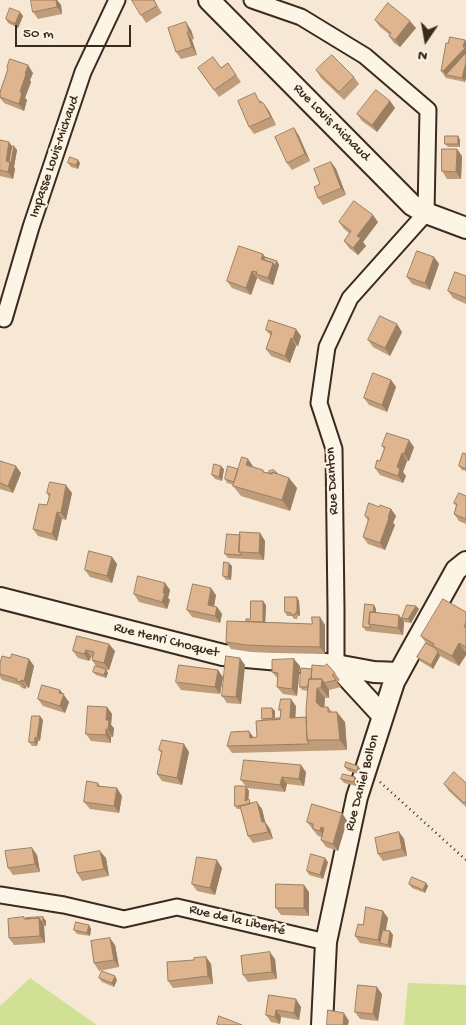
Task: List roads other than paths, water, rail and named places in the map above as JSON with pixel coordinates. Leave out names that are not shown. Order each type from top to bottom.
[{"type":"street","name":"Impasse Louis-Michaud","points":[[4,319],[31,226],[83,72],[117,0]]},
{"type":"street","name":"Rue Louis Michaud","points":[[209,0],[412,205],[426,213],[466,228]]},
{"type":"street","points":[[252,0],[301,17],[365,56],[428,110],[426,213]]},
{"type":"street","name":"Rue Danton","points":[[336,665],[334,449],[319,403],[327,347],[350,298],[426,213]]},
{"type":"street","name":"Rue Daniel Bollon","points":[[322,1025],[326,942],[358,797],[382,715],[399,672],[456,570],[466,562]]},
{"type":"street","name":"Rue Henri Choquet","points":[[0,598],[223,655],[336,665],[374,672],[399,672]]},
{"type":"street","points":[[336,665],[382,715]]},
{"type":"street","name":"Rue de la Liberté","points":[[0,895],[64,905],[124,920],[177,907],[326,942]]}]
